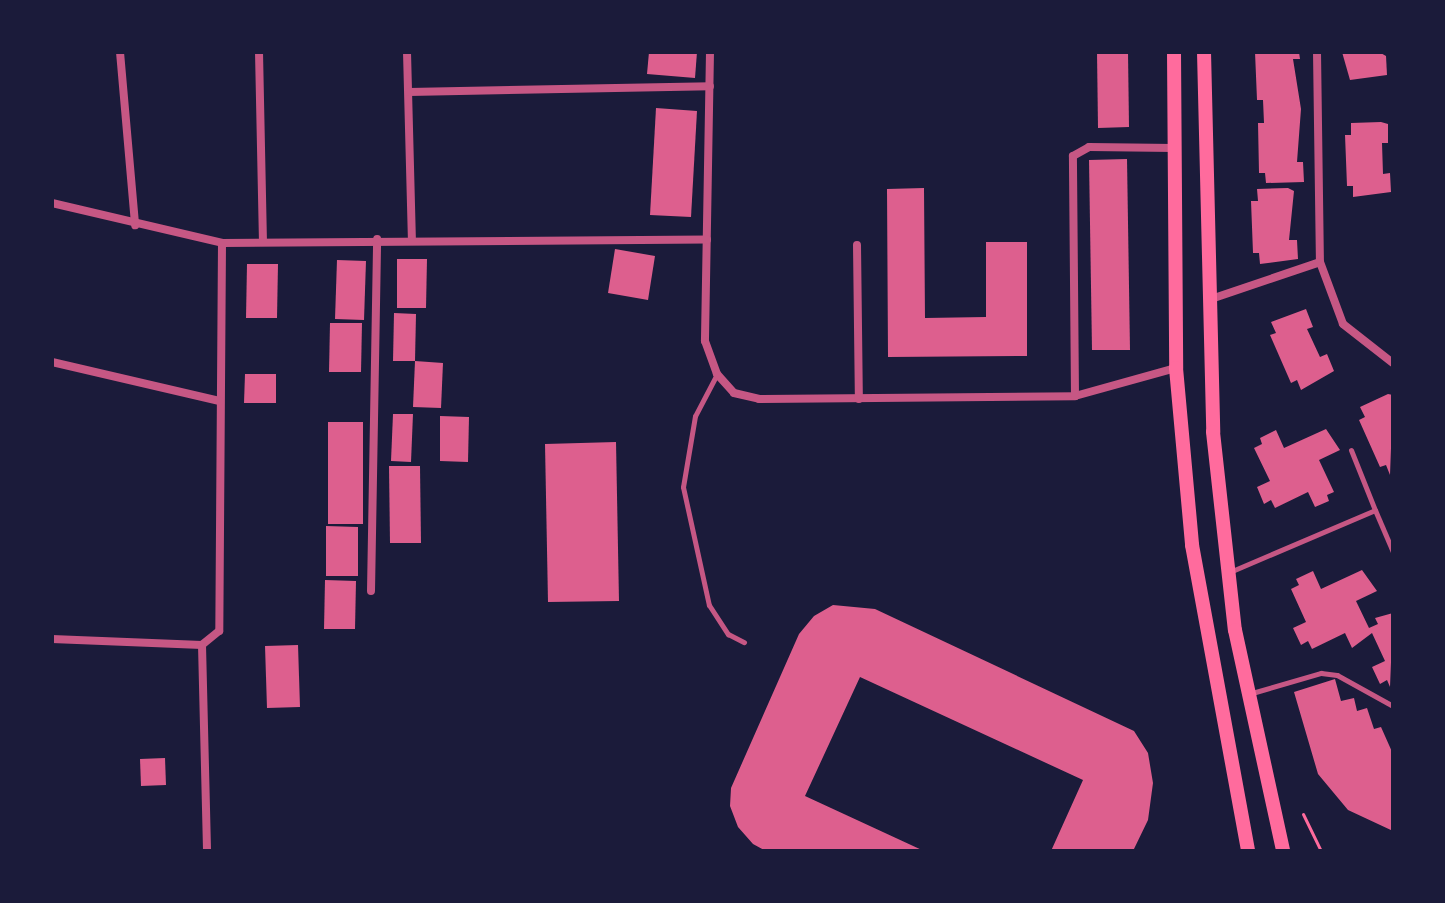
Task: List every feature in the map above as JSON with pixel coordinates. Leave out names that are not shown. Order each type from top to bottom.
[{"type":"main road","points":[[1174,52],[1176,368],[1201,617],[1248,851]]},
{"type":"main road","points":[[1204,52],[1213,432],[1228,573],[1247,695],[1283,851]]},
{"type":"main road","points":[[1278,832],[1296,851]]},
{"type":"street","points":[[120,52],[135,225]]},
{"type":"street","points":[[259,52],[263,242]]},
{"type":"street","points":[[407,52],[412,238]]},
{"type":"street","points":[[710,52],[705,341],[717,374],[734,393],[759,399],[1075,396],[1176,368]]},
{"type":"street","points":[[1317,52],[1320,262],[1343,324],[1393,363]]},
{"type":"street","points":[[409,92],[710,86]]},
{"type":"street","points":[[1075,396],[1073,156],[1089,147],[1174,148]]},
{"type":"street","points":[[52,203],[135,225],[222,243],[412,238],[707,240]]},
{"type":"street","points":[[371,591],[377,239]]},
{"type":"street","points":[[52,639],[202,645],[219,631],[222,243]]},
{"type":"street","points":[[857,245],[859,399]]},
{"type":"street","points":[[1211,299],[1320,262]]},
{"type":"street","points":[[52,362],[220,401]]},
{"type":"street","points":[[202,645],[207,851]]},
{"type":"lane","points":[[717,374],[695,416],[683,487],[709,605],[728,634],[744,642]]},
{"type":"lane","points":[[1351,450],[1393,552]]},
{"type":"lane","points":[[1228,573],[1375,510]]},
{"type":"lane","points":[[1247,695],[1321,673],[1337,675],[1393,706]]},
{"type":"path","points":[[1303,814],[1321,851]]},
{"type":"building","points":[[649,52],[697,52],[695,78],[647,74]]},
{"type":"building","points":[[1097,52],[1128,52],[1129,127],[1098,128]]},
{"type":"building","points":[[1255,52],[1299,52],[1300,59],[1293,59],[1301,109],[1297,162],[1303,162],[1304,182],[1266,183],[1265,173],[1259,173],[1258,123],[1264,123],[1263,100],[1257,100]]},
{"type":"building","points":[[1342,52],[1379,52],[1386,56],[1387,75],[1350,80]]},
{"type":"building","points":[[656,108],[697,111],[691,217],[650,215]]},
{"type":"building","points":[[1351,123],[1388,124],[1388,143],[1382,143],[1383,174],[1390,173],[1391,192],[1353,197],[1353,186],[1347,186],[1345,135],[1351,135]]},
{"type":"building","points":[[1127,159],[1130,350],[1092,350],[1089,160]]},
{"type":"building","points":[[924,188],[925,318],[986,317],[986,242],[1027,242],[1027,356],[888,357],[887,189]]},
{"type":"building","points":[[1288,188],[1294,191],[1289,240],[1297,240],[1298,259],[1260,264],[1259,253],[1253,253],[1251,201],[1258,201],[1257,189]]},
{"type":"building","points":[[615,249],[655,256],[648,300],[608,293]]},
{"type":"building","points":[[397,259],[427,259],[426,308],[397,308]]},
{"type":"building","points":[[337,260],[366,261],[364,320],[335,319]]},
{"type":"building","points":[[247,264],[278,264],[277,318],[246,318]]},
{"type":"building","points":[[1306,309],[1313,327],[1307,329],[1320,357],[1327,354],[1334,371],[1301,390],[1297,380],[1291,383],[1270,335],[1276,333],[1271,322]]},
{"type":"building","points":[[394,313],[416,314],[415,361],[393,361]]},
{"type":"building","points":[[330,323],[362,323],[361,372],[329,372]]},
{"type":"building","points":[[415,361],[443,363],[441,408],[413,407]]},
{"type":"building","points":[[245,374],[276,374],[276,403],[244,403]]},
{"type":"building","points":[[1388,394],[1393,395],[1390,475],[1386,465],[1380,467],[1359,420],[1365,417],[1360,407]]},
{"type":"building","points":[[393,414],[413,414],[411,462],[391,461]]},
{"type":"building","points":[[440,416],[469,417],[468,462],[440,461]]},
{"type":"building","points":[[328,422],[363,422],[363,524],[328,524]]},
{"type":"building","points":[[1326,429],[1340,450],[1319,460],[1334,492],[1327,495],[1329,501],[1315,507],[1308,492],[1275,508],[1271,500],[1264,504],[1257,487],[1270,481],[1254,448],[1262,444],[1260,438],[1276,430],[1284,448]]},
{"type":"building","points":[[616,442],[619,601],[548,602],[545,444]]},
{"type":"building","points":[[389,466],[420,466],[421,543],[390,543]]},
{"type":"building","points":[[326,526],[358,527],[358,576],[326,576]]},
{"type":"building","points":[[1362,570],[1377,591],[1356,601],[1369,628],[1378,624],[1375,618],[1393,613],[1390,687],[1387,680],[1380,684],[1372,667],[1385,661],[1372,633],[1352,648],[1345,633],[1312,649],[1308,641],[1301,645],[1293,628],[1306,622],[1291,589],[1299,585],[1296,579],[1313,571],[1321,589]]},
{"type":"building","points":[[325,580],[356,581],[355,629],[324,629]]},
{"type":"building","points":[[833,605],[875,609],[1134,731],[1148,753],[1153,783],[1148,820],[1133,851],[1051,851],[1083,780],[860,677],[805,796],[924,851],[766,851],[753,844],[738,827],[730,806],[731,788],[799,634],[814,616]]},
{"type":"building","points":[[298,645],[300,707],[267,708],[265,646]]},
{"type":"building","points":[[1335,679],[1341,701],[1354,698],[1357,711],[1367,708],[1374,729],[1381,727],[1393,754],[1393,831],[1348,810],[1318,774],[1294,692]]},
{"type":"building","points":[[165,758],[166,785],[141,786],[140,759]]}]
